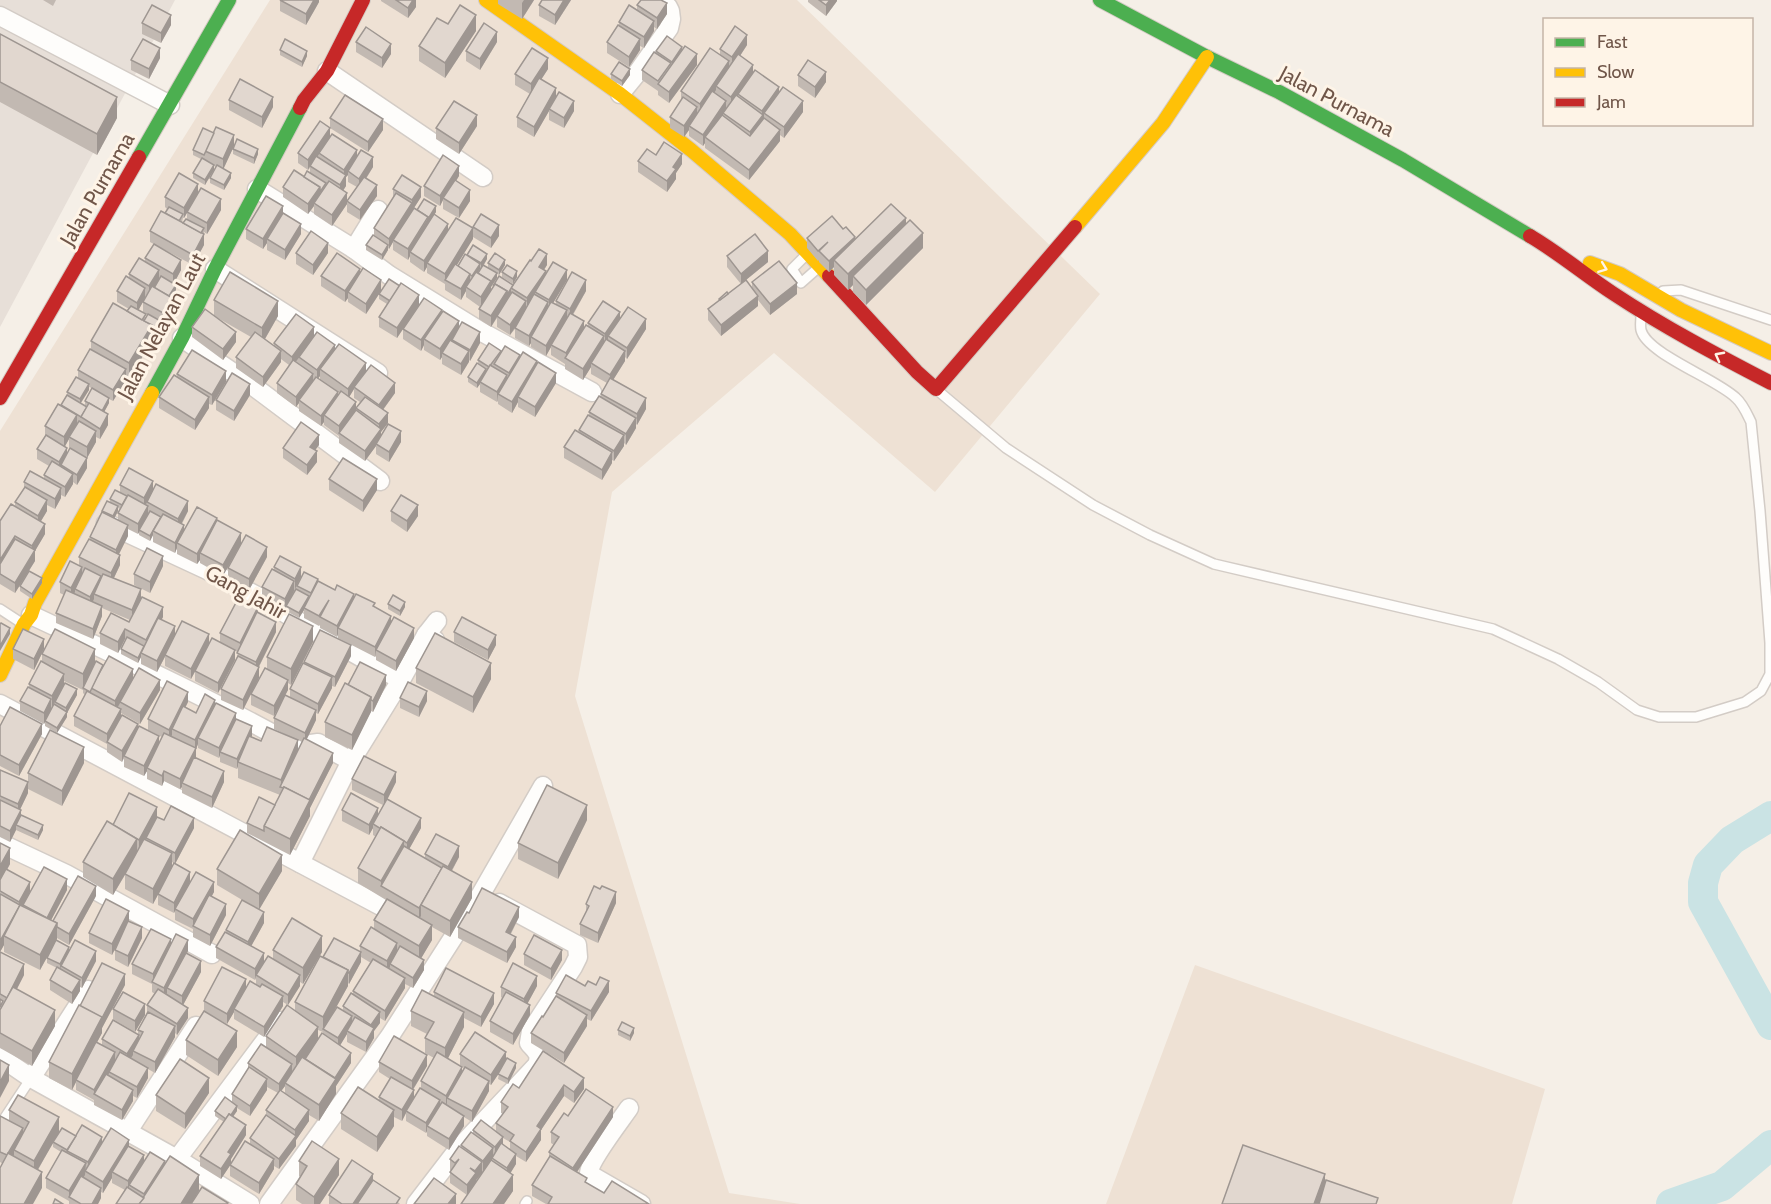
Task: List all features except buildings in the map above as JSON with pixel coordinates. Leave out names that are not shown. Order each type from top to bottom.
[{"type":"street","name":"Jalan Purnama","points":[[0,398],[229,0]]},
{"type":"street","name":"Jalan Nelayan Laut","points":[[0,675],[35,603],[182,338],[214,269],[304,100],[327,71],[363,0]]},
{"type":"street","points":[[486,0],[620,94],[700,157],[790,234],[917,372],[936,389],[1163,123],[1207,57]]},
{"type":"street","name":"Jalan Purnama","points":[[1100,0],[1279,92],[1403,160],[1549,247],[1612,293],[1682,336],[1771,383]]},
{"type":"street","points":[[620,94],[669,28],[671,19],[668,7]]},
{"type":"street","points":[[0,16],[170,105]]},
{"type":"street","points":[[327,71],[483,177]]},
{"type":"street","points":[[257,189],[480,331],[592,392]]},
{"type":"street","points":[[354,249],[378,210]]},
{"type":"street","name":"Jalan Purnama","points":[[1549,247],[1620,274],[1682,309],[1771,353]]},
{"type":"street","points":[[214,269],[378,373]]},
{"type":"street","points":[[182,338],[253,386],[380,481]]},
{"type":"street","name":"Gang Jahir","points":[[86,513],[259,597],[401,680]]},
{"type":"street","points":[[27,620],[120,656],[236,713],[295,746],[305,748],[318,743],[351,761]]},
{"type":"street","points":[[300,864],[351,761],[432,628],[453,650]]},
{"type":"street","points":[[0,704],[394,913]]},
{"type":"street","points":[[269,1204],[394,1039],[543,786]]},
{"type":"street","points":[[0,843],[66,874],[212,954]]},
{"type":"street","points":[[416,1204],[459,1148],[537,1065],[538,1053],[529,1043],[531,1031],[578,957],[577,945],[481,894]]},
{"type":"street","points":[[31,1077],[88,990]]},
{"type":"street","points":[[177,1159],[290,1008]]},
{"type":"street","points":[[128,1131],[196,1026]]},
{"type":"street","points":[[0,1057],[250,1204]]},
{"type":"street","points":[[629,1108],[589,1170],[589,1174],[641,1204]]},
{"type":"lane","points":[[808,253],[792,269],[801,283],[820,266]]},
{"type":"lane","points":[[936,389],[1006,448],[1093,505],[1150,535],[1214,564],[1493,629],[1558,659],[1598,682],[1637,710],[1659,717],[1696,717],[1745,702],[1761,691],[1770,674],[1770,643],[1761,522],[1751,422],[1738,399],[1728,391],[1648,342],[1641,330],[1641,311],[1655,294],[1665,290],[1682,290],[1771,320]]},
{"type":"lane","points":[[0,609],[27,620]]},
{"type":"lane","points":[[2,1122],[31,1077]]},
{"type":"shaded area","points":[[0,0],[175,0],[0,327]]},
{"type":"shaded area","points":[[270,0],[797,0],[1100,294],[935,492],[774,353],[612,492],[575,696],[729,1193],[800,1204],[0,1204],[0,431]]},
{"type":"shaded area","points":[[1195,965],[1545,1089],[1512,1204],[1106,1204]]},
{"type":"waterway","points":[[1771,816],[1732,840],[1708,865],[1703,883],[1703,902],[1771,1025]]},
{"type":"waterway","points":[[1671,1204],[1722,1186],[1771,1145]]},
{"type":"traffic: fast","points":[[139,157],[229,0]]},
{"type":"traffic: fast","points":[[1100,0],[1279,92],[1403,160],[1530,236]]},
{"type":"traffic: fast","points":[[152,393],[300,108]]},
{"type":"traffic: slow","points":[[486,0],[620,94],[691,150],[790,234],[829,276]]},
{"type":"traffic: slow","points":[[1075,227],[1163,123],[1207,57]]},
{"type":"traffic: slow","points":[[1590,263],[1620,274],[1681,310],[1771,353]]},
{"type":"traffic: slow","points":[[0,675],[35,603],[152,393]]},
{"type":"traffic: jam","points":[[300,108],[327,71],[363,0]]},
{"type":"traffic: jam","points":[[0,398],[139,157]]},
{"type":"traffic: jam","points":[[829,276],[917,372],[936,389],[1075,227]]},
{"type":"traffic: jam","points":[[1530,236],[1652,318],[1771,383]]}]
